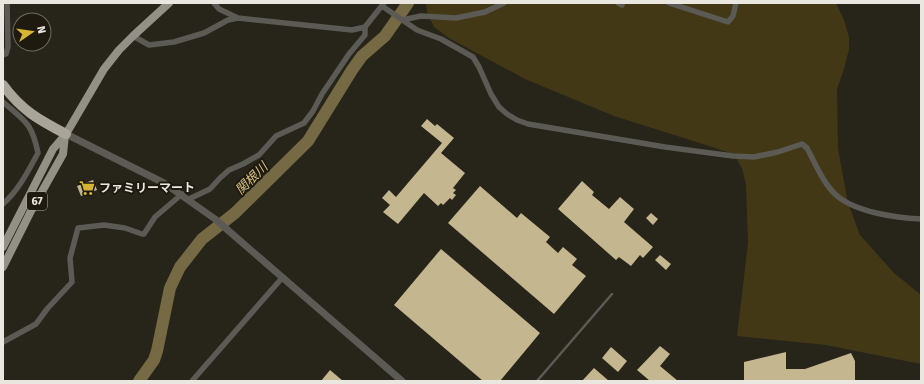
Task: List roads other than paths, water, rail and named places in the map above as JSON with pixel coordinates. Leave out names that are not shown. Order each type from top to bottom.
[{"type":"highway","points":[[3,85],[22,108],[42,122],[66,134]]},
{"type":"main road","name":"67","points":[[3,246],[53,149],[66,134],[104,69],[119,50],[169,3]]},
{"type":"main road","name":"67","points":[[3,267],[63,154],[66,134]]},
{"type":"street","points":[[3,55],[6,54],[8,47],[7,3]]},
{"type":"street","points":[[214,3],[219,9],[238,18]]},
{"type":"street","points":[[402,20],[421,16],[456,18],[485,12],[504,3]]},
{"type":"street","points":[[618,3],[622,3]]},
{"type":"street","points":[[669,3],[728,22],[733,16],[736,3]]},
{"type":"street","points":[[133,36],[149,46],[174,42],[204,33],[228,20],[238,18],[352,30],[365,26],[383,4],[417,30],[441,39],[472,58],[479,67],[491,94],[499,107],[517,120],[548,128],[665,147],[733,156],[754,157],[778,152],[802,144],[807,148],[827,184],[837,195],[852,204],[884,216],[921,219]]},
{"type":"street","points":[[189,199],[210,188],[230,170],[259,155],[276,136],[304,123],[349,54],[365,35],[365,26]]},
{"type":"street","points":[[3,102],[28,123],[35,136],[38,153],[19,187],[12,197],[3,204]]},
{"type":"street","points":[[66,134],[164,183],[189,199],[402,381]]},
{"type":"street","points":[[3,342],[36,324],[47,308],[72,282],[70,258],[79,227],[104,225],[126,228],[144,234],[155,218],[182,194]]},
{"type":"street","points":[[192,381],[282,278]]},
{"type":"lane","points":[[537,381],[612,294]]},
{"type":"waterway","name":"関根川","points":[[139,381],[154,360],[170,288],[180,267],[202,239],[235,213],[308,141],[362,56],[385,36],[408,3]]},
{"type":"place","name":"ファミリーマート","points":[[87,188]]}]
